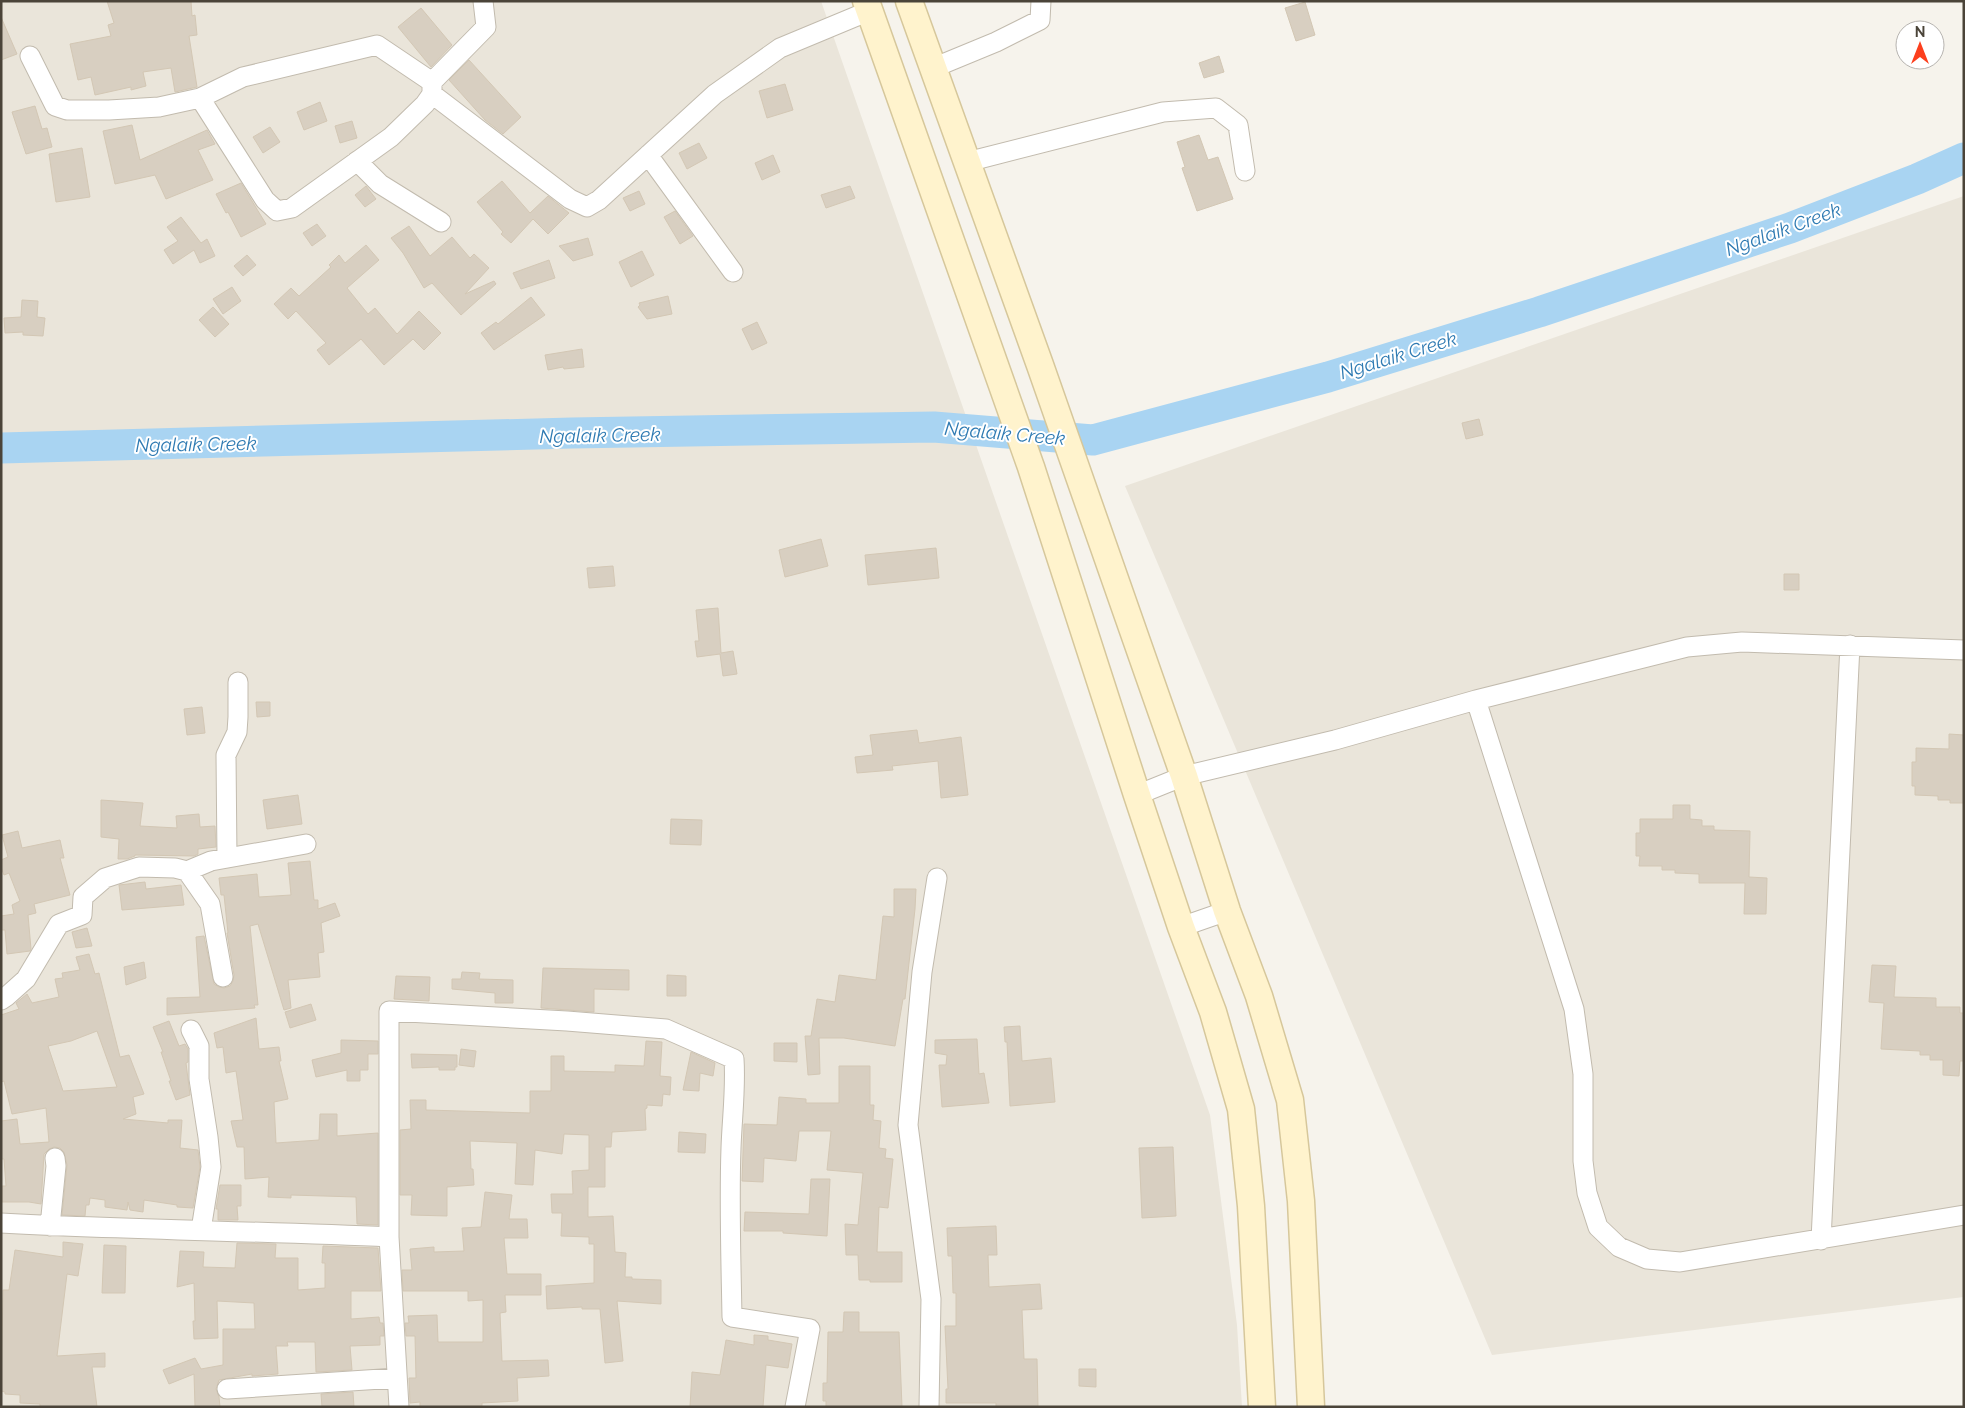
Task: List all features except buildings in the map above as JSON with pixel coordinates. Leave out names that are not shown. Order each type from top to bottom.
[{"type":"main road","points":[[909,1],[1040,365],[1184,776],[1227,911],[1259,996],[1290,1100],[1300,1201],[1312,1407]]},
{"type":"main road","points":[[867,6],[1031,467],[1181,927],[1213,1012],[1241,1109],[1252,1206],[1262,1407]]},
{"type":"street","points":[[200,98],[265,200],[277,211],[292,208],[391,137],[425,104],[432,88],[486,27],[483,1]]},
{"type":"street","points":[[933,68],[996,42],[1040,20],[1041,1]]},
{"type":"street","points":[[30,56],[55,106],[68,110],[109,110],[159,107],[200,98],[243,77],[377,45],[570,199],[587,207],[599,200],[715,94],[780,48],[867,6]]},
{"type":"street","points":[[967,162],[1163,112],[1216,108],[1238,124],[1245,170]]},
{"type":"street","points":[[648,155],[733,272]]},
{"type":"street","points":[[357,161],[380,184],[442,222]]},
{"type":"street","points":[[1137,795],[1184,776],[1335,740],[1476,700],[1687,648],[1742,642],[1964,650]]},
{"type":"street","points":[[1821,1240],[1850,645]]},
{"type":"street","points":[[227,857],[226,755],[236,732],[238,682]]},
{"type":"street","points":[[1476,700],[1574,1009],[1583,1074],[1583,1161],[1587,1193],[1598,1227],[1619,1247],[1647,1259],[1680,1262],[1964,1215]]},
{"type":"street","points":[[1,1000],[26,979],[59,924],[82,916],[83,897],[105,878],[139,867],[175,868],[187,871],[211,861],[227,857],[306,844]]},
{"type":"street","points":[[187,871],[210,904],[223,977]]},
{"type":"street","points":[[928,1407],[931,1299],[908,1125],[922,972],[937,878]]},
{"type":"street","points":[[1181,927],[1227,911]]},
{"type":"street","points":[[399,1407],[389,1237],[389,1011],[567,1021],[666,1030],[734,1059],[736,1080],[731,1148],[730,1233],[732,1317],[810,1329],[795,1407]]},
{"type":"street","points":[[191,1030],[199,1046],[199,1079],[211,1167],[201,1230]]},
{"type":"street","points":[[50,1226],[56,1166],[55,1158]]},
{"type":"street","points":[[1,1223],[389,1237]]},
{"type":"street","points":[[227,1389],[397,1378]]},
{"type":"shaded area","points":[[1,1],[821,1],[1210,1115],[1237,1325],[1242,1407],[1,1407]]},
{"type":"shaded area","points":[[1964,196],[1964,1297],[1492,1355],[1125,486]]},
{"type":"waterway","name":"Ngalaik Creek","points":[[1,448],[572,433],[934,427],[1093,440],[1328,377],[1539,312],[1790,228],[1917,179],[1964,158]]}]
